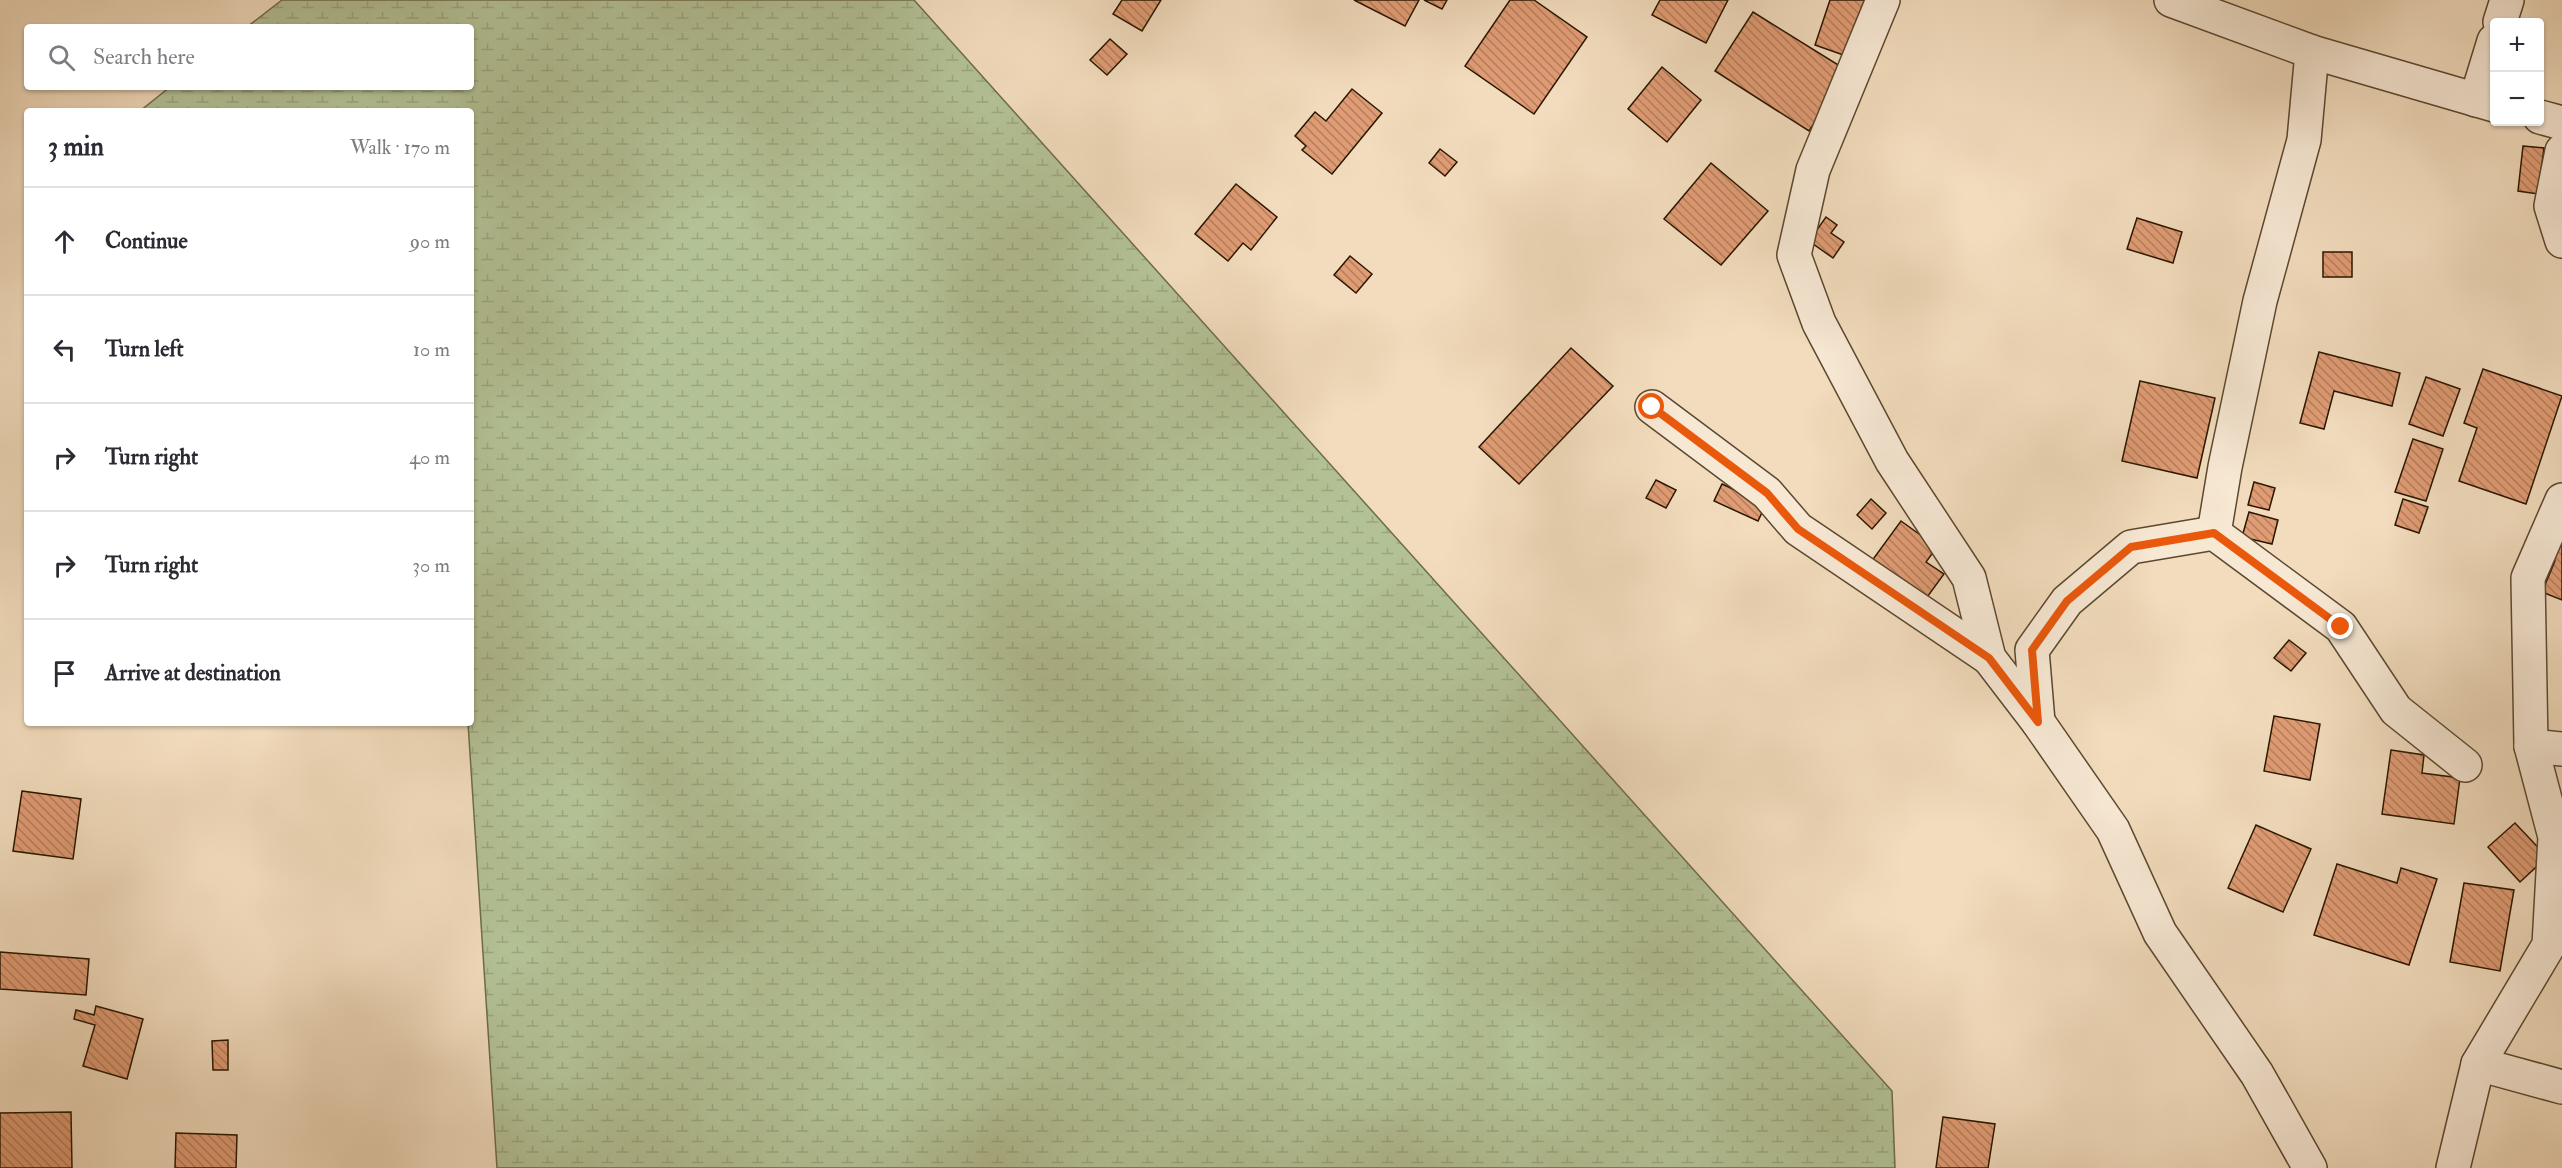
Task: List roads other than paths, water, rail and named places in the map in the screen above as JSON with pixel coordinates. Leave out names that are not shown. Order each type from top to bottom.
[{"type":"street","points":[[1883,0],[1813,170],[1794,255],[1819,323],[1892,461],[1969,578],[1989,658]]},
{"type":"street","points":[[2171,0],[2312,52],[2486,102],[2490,72]]},
{"type":"street","points":[[2501,18],[2507,0]]},
{"type":"street","points":[[2214,533],[2225,467],[2260,301],[2304,140],[2312,52]]},
{"type":"street","points":[[2544,118],[2562,123]]},
{"type":"street","points":[[2562,151],[2552,206],[2562,241]]},
{"type":"street","points":[[1652,407],[1767,493],[1798,529],[1989,658],[2038,722],[2113,831],[2160,933],[2257,1074],[2310,1168]]},
{"type":"street","points":[[2453,1168],[2478,1064],[2550,945],[2555,837],[2528,578],[2562,501]]},
{"type":"street","points":[[2038,722],[2032,650],[2067,601],[2131,547],[2214,533],[2341,627],[2396,710],[2465,765]]},
{"type":"street","points":[[2478,1064],[2562,1087]]}]
